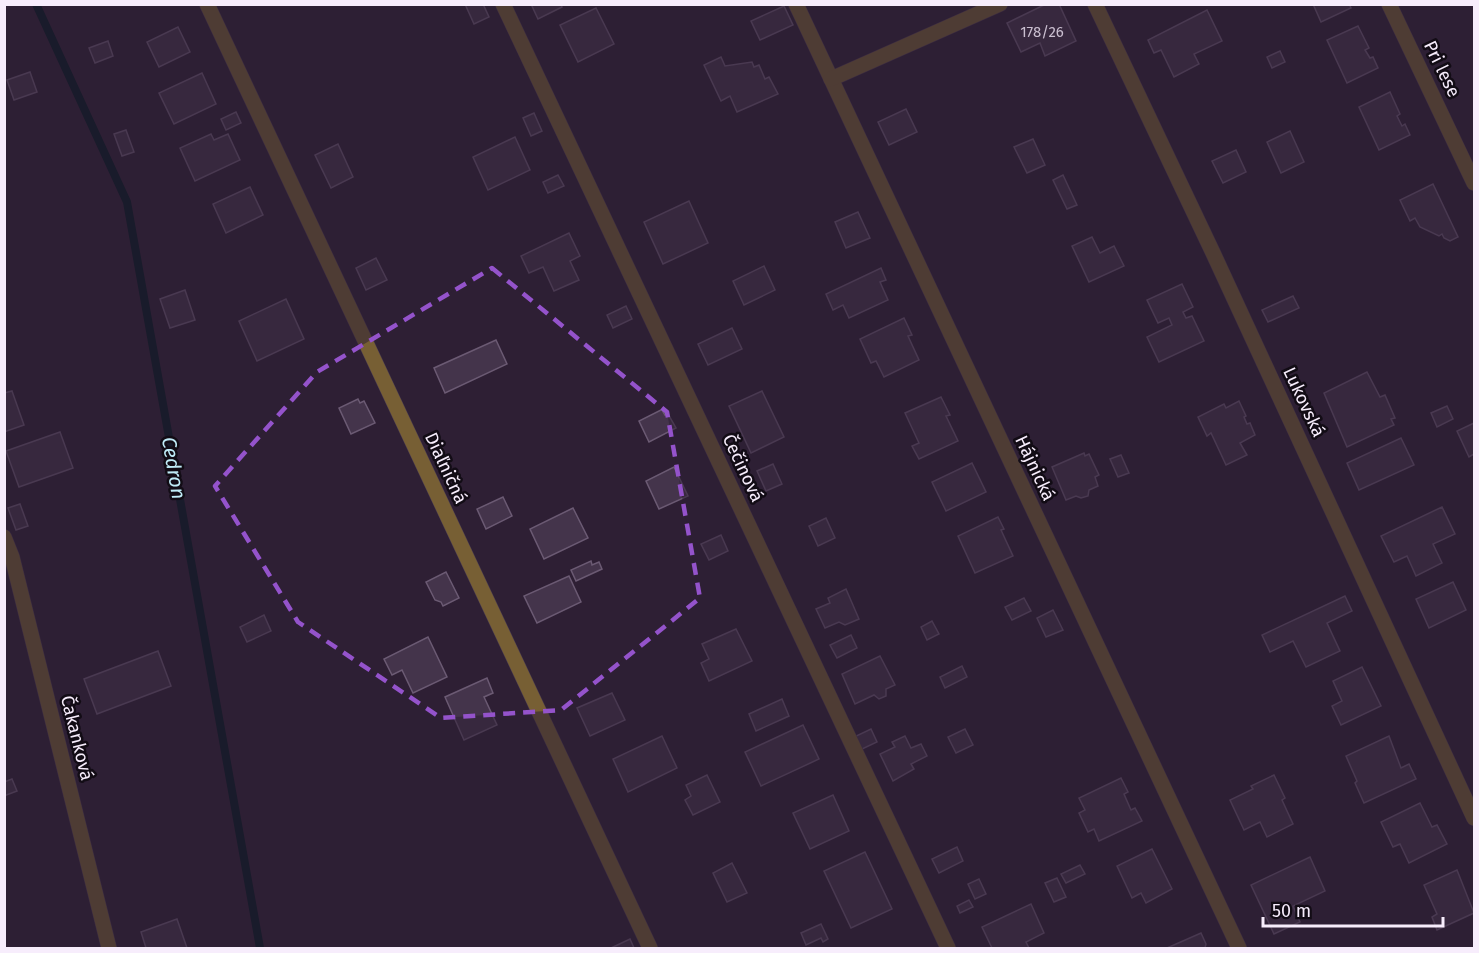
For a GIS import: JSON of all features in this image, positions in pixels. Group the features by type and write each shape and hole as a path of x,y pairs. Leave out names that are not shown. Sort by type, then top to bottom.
{"street":[{"name":"Diaľničná","path":"207,4 650,948"},
{"name":"Čečinová","path":"503,4 948,948"},
{"name":"Hájnická","path":"796,4 1239,948"},
{"path":"831,79 1000,4"},
{"name":"Lukovská","path":"1095,4 1214,255 1474,818"},
{"name":"Pri lese","path":"1389,4 1474,183"},
{"name":"Čakanková","path":"4,537 12,557 109,948"}],"highlighted area":[{"path":"492,268 667,412 700,598 561,710 441,718 298,622 215,486 317,372"}],"building":[{"path":"465,4 483,4 489,17 474,24"},
{"path":"531,4 561,4 562,7 538,19"},
{"path":"1046,4 1059,4 1076,41 1045,56 1040,43 1021,52 1007,23"},
{"path":"1313,4 1349,4 1351,8 1321,22"},
{"path":"784,6 793,25 760,40 751,21"},
{"path":"596,8 614,44 578,62 560,25"},
{"path":"1207,10 1222,41 1194,54 1199,64 1174,77 1161,50 1154,53 1148,40"},
{"path":"1358,26 1369,48 1365,50 1370,58 1373,57 1378,68 1347,83 1327,40"},
{"path":"178,27 190,52 159,67 147,42"},
{"path":"108,41 113,56 95,63 89,48"},
{"path":"1280,51 1285,62 1272,68 1267,57"},
{"path":"721,57 725,66 752,62 754,67 759,65 765,79 769,77 778,94 737,112 730,96 721,101 704,65"},
{"path":"30,72 37,92 14,100 7,80"},
{"path":"202,73 216,104 174,124 159,93"},
{"path":"1390,92 1400,114 1397,116 1402,126 1405,124 1410,135 1379,150 1359,107"},
{"path":"906,109 917,132 889,145 878,122"},
{"path":"236,112 241,123 226,130 221,119"},
{"path":"534,113 542,131 531,136 523,118"},
{"path":"126,130 134,152 122,156 114,134"},
{"path":"1290,131 1304,162 1281,173 1267,142"},
{"path":"211,134 214,140 228,134 240,160 195,181 180,148"},
{"path":"515,137 530,170 488,190 473,157"},
{"path":"1033,139 1045,165 1027,173 1014,147"},
{"path":"338,144 353,177 331,188 315,155"},
{"path":"1236,150 1246,172 1223,183 1212,161"},
{"path":"558,175 564,186 548,193 543,182"},
{"path":"1063,175 1077,205 1067,209 1053,180"},
{"path":"1433,184 1458,237 1450,241 1442,234 1439,236 1420,227 1415,218 1410,221 1400,200"},
{"path":"250,187 263,215 226,233 213,204"},
{"path":"689,201 708,243 663,264 644,222"},
{"path":"858,212 870,238 846,248 835,222"},
{"path":"569,233 580,256 570,261 579,280 554,291 543,267 529,273 521,256"},
{"path":"1092,237 1100,253 1114,246 1124,266 1089,282 1072,246"},
{"path":"376,258 387,280 366,290 356,268"},
{"path":"764,266 775,290 744,305 733,281"},
{"path":"881,268 886,280 880,282 888,300 849,318 843,305 833,310 826,294"},
{"path":"1182,284 1193,307 1183,312 1186,318 1192,316 1204,341 1159,362 1147,337 1172,325 1169,318 1158,323 1147,300"},
{"path":"185,290 195,320 170,328 160,299"},
{"path":"1293,296 1299,308 1268,322 1262,310"},
{"path":"286,299 304,339 257,361 239,321"},
{"path":"626,306 632,319 613,328 607,315"},
{"path":"904,318 912,335 908,336 919,360 884,377 876,361 871,363 860,339"},
{"path":"732,328 742,349 708,365 698,344"},
{"path":"496,340 507,364 445,393 434,368"},
{"path":"1367,372 1380,397 1385,395 1395,418 1391,419 1394,425 1347,447 1324,393"},
{"path":"12,391 24,425 4,432 4,393"},
{"path":"762,391 784,437 751,453 729,406"},
{"path":"941,397 950,415 946,416 958,441 919,459 912,446 919,443 905,413"},
{"path":"358,399 360,403 364,401 375,423 351,434 339,408"},
{"path":"1239,401 1247,424 1250,423 1255,435 1240,443 1247,455 1226,465 1211,433 1207,436 1198,417 1224,404 1226,408"},
{"path":"1447,406 1453,419 1437,427 1431,413"},
{"path":"665,408 662,410 665,415 668,414 676,428 649,442 639,421"},
{"path":"1474,423 1474,454 1469,457 1457,431"},
{"path":"60,432 73,468 19,487 6,451"},
{"path":"1401,438 1414,465 1359,490 1347,463"},
{"path":"1084,453 1085,456 1089,454 1099,475 1095,477 1098,486 1089,490 1088,496 1081,498 1076,496 1066,500 1052,467"},
{"path":"1121,455 1129,473 1118,477 1110,459"},
{"path":"972,463 986,492 946,511 932,482"},
{"path":"773,464 782,484 766,491 757,471"},
{"path":"674,467 688,496 659,509 646,481"},
{"path":"503,497 512,516 486,529 477,509"},
{"path":"20,504 28,526 16,530 8,508"},
{"path":"1442,507 1455,534 1433,544 1442,563 1416,576 1407,556 1394,562 1381,536"},
{"path":"573,508 588,538 544,559 530,529"},
{"path":"998,517 1004,529 1001,530 1013,556 975,573 958,536"},
{"path":"826,518 835,538 818,546 809,526"},
{"path":"721,535 728,551 709,560 701,544"},
{"path":"591,561 592,565 599,562 602,569 576,581 571,570"},
{"path":"446,572 459,598 443,606 441,602 435,600 426,582"},
{"path":"569,576 581,602 537,623 524,596"},
{"path":"1453,582 1466,610 1429,628 1416,599"},
{"path":"846,589 859,619 845,625 839,622 825,628 816,609 830,603 828,598"},
{"path":"1345,596 1352,611 1327,623 1340,651 1306,667 1293,641 1270,652 1262,635"},
{"path":"1024,598 1031,611 1012,620 1005,607"},
{"path":"1053,610 1063,630 1046,637 1037,618"},
{"path":"264,615 271,631 247,642 240,627"},
{"path":"932,621 939,634 927,640 921,627"},
{"path":"736,629 752,661 709,681 701,663 709,659 702,644"},
{"path":"851,635 857,648 837,658 830,645"},
{"path":"428,637 447,677 413,693 402,670 392,675 384,659"},
{"path":"158,651 171,686 97,714 84,679"},
{"path":"880,656 895,685 886,689 886,696 879,699 874,695 855,704 842,674"},
{"path":"962,666 967,677 945,688 940,677"},
{"path":"1362,667 1381,706 1341,725 1332,706 1342,701 1333,681"},
{"path":"487,678 493,693 484,697 497,725 464,740 445,697"},
{"path":"612,693 625,720 590,736 577,708"},
{"path":"782,699 789,716 756,731 749,714"},
{"path":"803,725 819,759 761,786 745,752"},
{"path":"871,729 877,742 860,750 854,737"},
{"path":"965,729 973,745 956,753 948,737"},
{"path":"662,736 677,768 628,792 613,759"},
{"path":"905,736 911,748 921,744 927,756 911,764 914,769 893,781 880,754 895,747 892,742"},
{"path":"1389,736 1401,768 1409,764 1416,779 1364,803 1346,756"},
{"path":"707,775 720,802 693,815 685,800 691,796 686,785"},
{"path":"1274,775 1285,798 1282,800 1293,824 1267,837 1260,822 1244,830 1230,800"},
{"path":"1121,778 1128,792 1124,794 1131,810 1135,808 1142,821 1099,841 1094,829 1088,832 1079,813 1085,810 1079,798"},
{"path":"12,779 17,791 4,796 4,782"},
{"path":"833,795 849,831 810,849 793,813"},
{"path":"1420,803 1432,827 1437,825 1447,844 1409,863 1400,844 1393,847 1381,822"},
{"path":"957,847 963,861 939,873 932,859"},
{"path":"1152,849 1172,889 1146,903 1141,893 1132,898 1117,866"},
{"path":"865,852 892,909 851,928 824,871"},
{"path":"1310,857 1325,891 1293,906 1300,922 1274,934 1251,885"},
{"path":"732,863 747,893 727,902 713,873"},
{"path":"1080,865 1085,874 1066,883 1061,874"},
{"path":"1457,870 1474,913 1437,930 1432,917 1437,914 1424,885"},
{"path":"1057,878 1066,897 1054,902 1045,883"},
{"path":"979,879 986,894 975,899 968,884"},
{"path":"969,900 973,907 960,913 957,906"},
{"path":"1031,904 1044,933 1026,942 1029,948 992,948 982,927"},
{"path":"177,919 187,948 146,948 141,932"},
{"path":"821,924 828,939 823,942 821,938 806,945 801,933"},
{"path":"1201,933 1206,944 1205,948 1167,948"},
{"path":"630,939 634,948 611,948"}],"waterway":[{"name":"Cedron","path":"36,4 127,202 260,948"}]}
